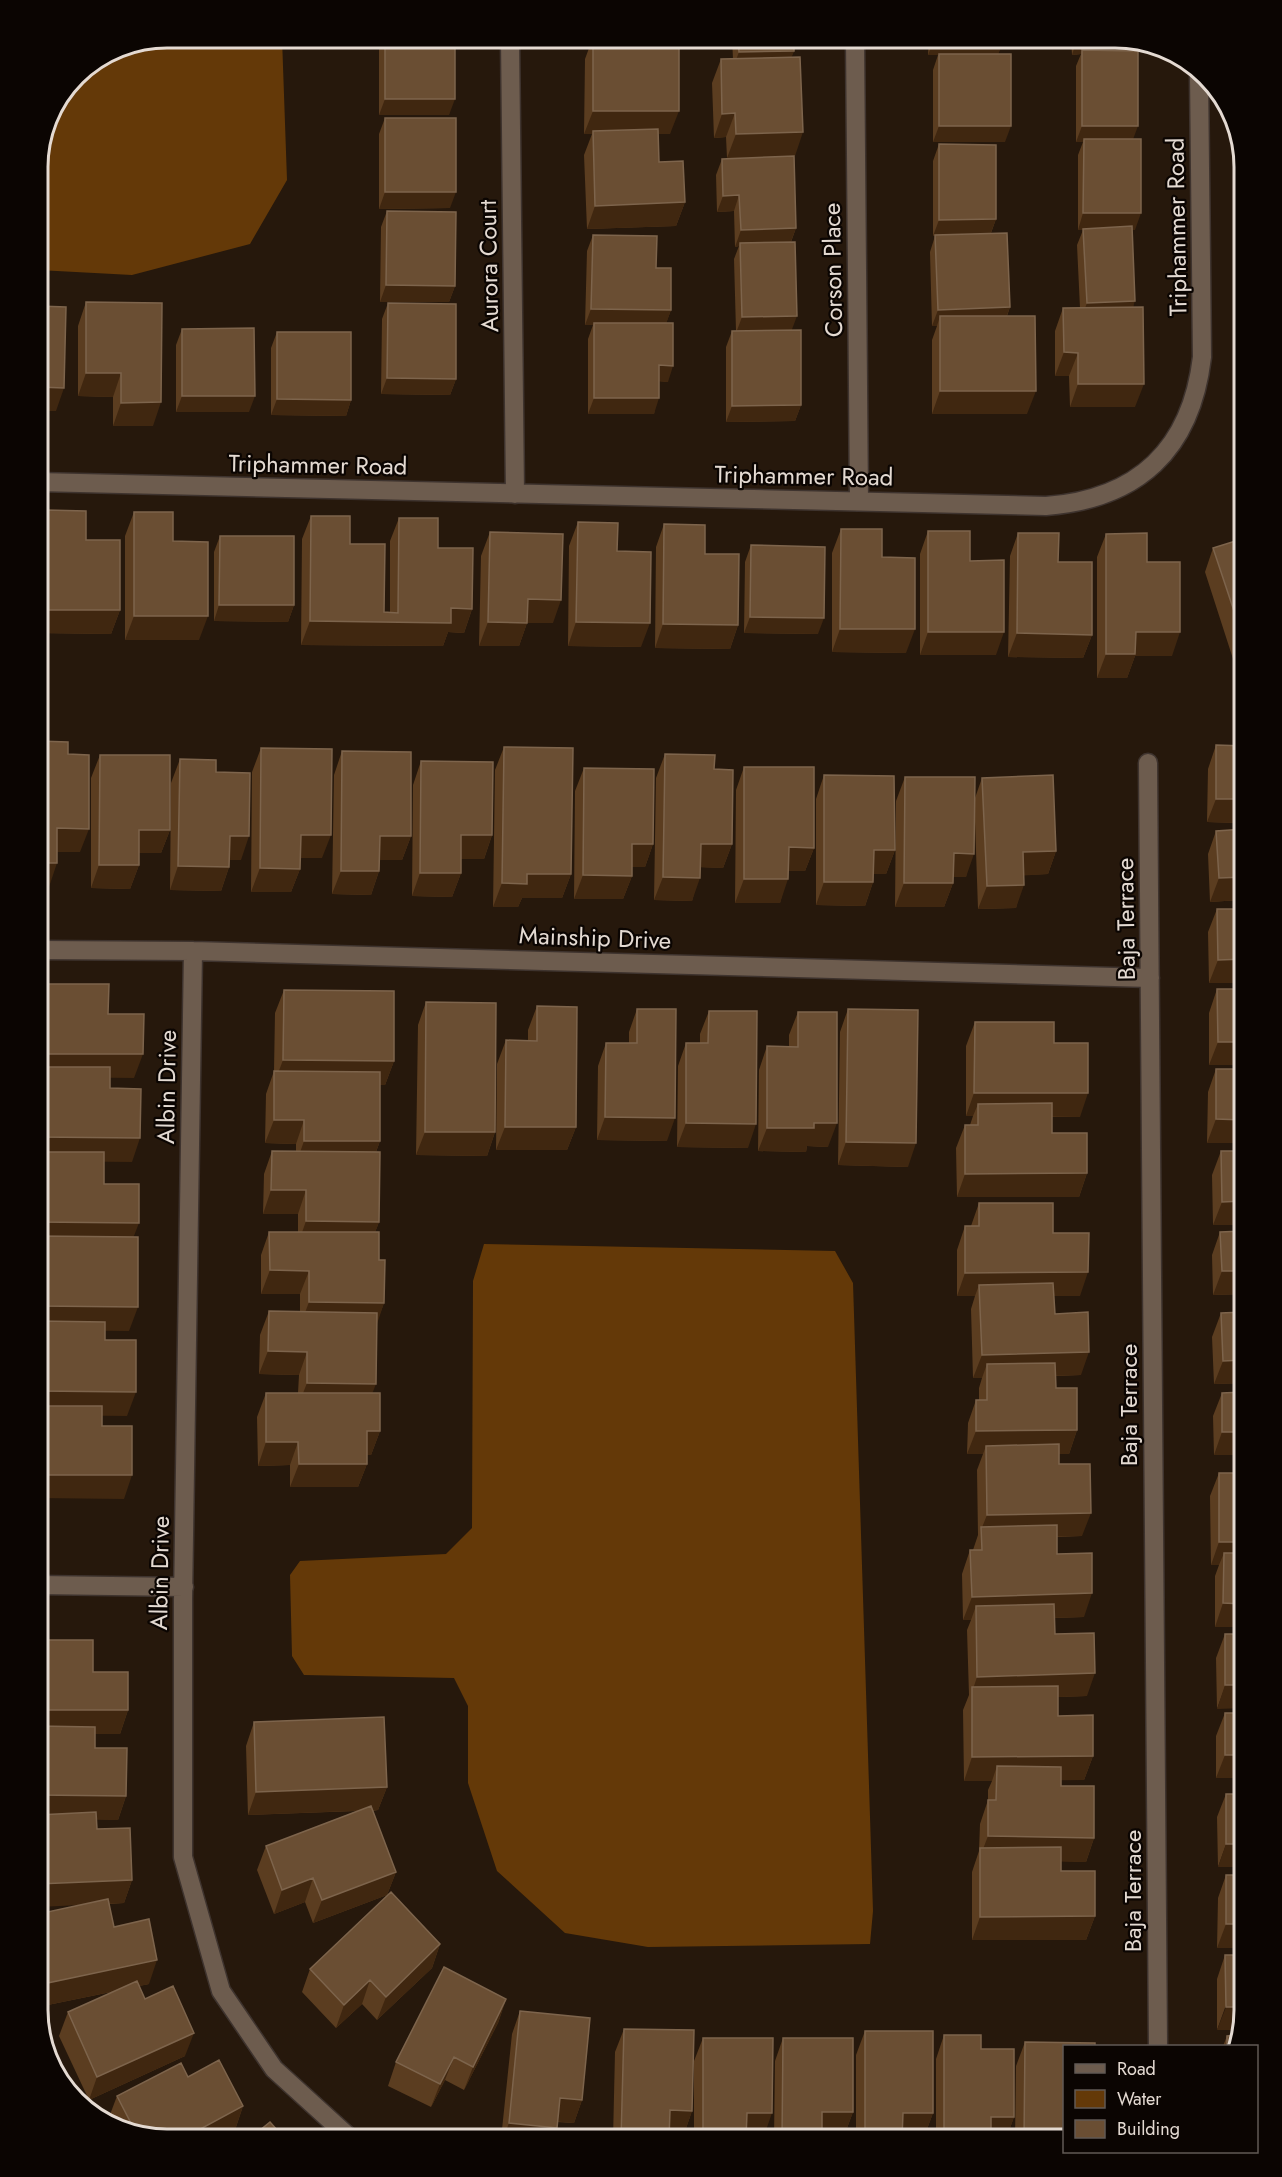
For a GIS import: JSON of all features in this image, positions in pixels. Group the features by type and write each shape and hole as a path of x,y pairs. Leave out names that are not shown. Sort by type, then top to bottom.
{"street":[{"name":"Aurora Court","path":"510,48 515,494"},
{"name":"Corson Place","path":"855,48 859,501"},
{"name":"Triphammer Road","path":"48,482 1046,506 1072,504 1098,498 1144,473 1164,454 1179,433 1191,409 1199,383 1202,357 1199,82"},
{"name":"Baja Terrace","path":"1148,763 1158,2045"},
{"name":"Mainship Drive","path":"48,950 193,951 1150,978"},
{"name":"Albin Drive","path":"193,951 184,1587 183,1857 221,1991 274,2069 340,2129"},
{"path":"48,1585 184,1587"}],"water":[{"path":"282,48 287,180 250,244 132,275 48,271 48,159 57,121 68,101 88,77 107,64 143,50"},
{"path":"484,1244 835,1251 853,1283 873,1911 870,1944 648,1947 565,1933 497,1871 468,1783 468,1706 454,1678 304,1675 292,1656 290,1575 300,1561 446,1554 472,1528 473,1281"}],"building":[{"path":"385,48 455,48 455,99 385,99"},
{"path":"593,48 679,48 679,111 593,111"},
{"path":"739,48 794,48 794,51 739,52"},
{"path":"1082,50 1138,51 1138,126 1082,126"},
{"path":"939,54 1011,54 1011,126 939,126"},
{"path":"800,57 803,132 736,134 735,113 722,114 721,59"},
{"path":"385,118 456,118 456,192 385,192"},
{"path":"658,129 659,162 683,161 685,202 595,206 593,131"},
{"path":"1084,139 1141,139 1141,213 1083,213"},
{"path":"939,144 996,145 996,219 939,220"},
{"path":"794,156 796,228 741,230 739,195 723,196 722,159"},
{"path":"387,211 456,212 455,286 386,285"},
{"path":"1132,226 1135,301 1087,303 1083,229"},
{"path":"1007,233 1010,307 938,310 935,235"},
{"path":"593,235 657,236 656,268 671,268 671,310 591,309"},
{"path":"795,242 797,316 742,317 740,243"},
{"path":"86,302 162,303 161,402 121,403 121,373 86,373"},
{"path":"388,303 456,304 456,379 387,378"},
{"path":"48,306 66,307 64,388 48,387"},
{"path":"1143,307 1144,384 1078,384 1078,353 1064,352 1063,308"},
{"path":"940,316 1035,316 1036,391 940,391"},
{"path":"594,323 673,323 673,366 659,365 659,398 594,398"},
{"path":"254,328 255,396 182,396 182,329"},
{"path":"801,330 801,405 732,406 732,331"},
{"path":"277,332 351,332 351,400 277,399"},
{"path":"48,510 86,511 86,540 120,540 120,610 48,610"},
{"path":"134,512 173,512 173,541 208,542 208,616 134,616"},
{"path":"311,516 350,516 350,544 385,544 384,612 398,613 399,518 438,518 438,548 473,548 472,609 451,608 451,623 310,621"},
{"path":"578,522 618,523 617,551 651,552 650,623 576,622"},
{"path":"664,524 705,525 705,554 739,554 738,625 663,624"},
{"path":"841,529 882,529 882,557 915,558 915,629 840,629"},
{"path":"928,531 970,531 970,561 1004,560 1004,632 928,632"},
{"path":"490,532 563,534 561,600 528,599 527,623 488,622"},
{"path":"1018,533 1059,533 1058,562 1092,562 1092,635 1017,633"},
{"path":"1147,533 1147,562 1180,562 1180,632 1136,632 1135,654 1106,654 1106,534"},
{"path":"220,536 294,536 294,605 219,605"},
{"path":"1234,541 1234,611 1213,548"},
{"path":"751,545 825,547 824,618 750,617"},
{"path":"48,741 68,742 68,754 89,755 89,829 57,828 57,863 48,863"},
{"path":"1216,745 1234,746 1234,799 1216,799"},
{"path":"504,747 573,748 571,874 527,874 527,884 502,883"},
{"path":"261,748 332,749 331,835 301,835 300,869 260,868"},
{"path":"342,751 411,752 411,836 380,836 379,871 341,871"},
{"path":"665,754 715,755 714,769 733,770 732,844 701,844 700,878 663,877"},
{"path":"100,755 170,755 170,830 139,830 139,865 99,865"},
{"path":"180,759 216,760 216,772 250,773 249,836 230,836 229,867 178,866"},
{"path":"421,761 493,762 492,835 461,835 461,873 420,873"},
{"path":"744,767 814,767 814,848 789,847 788,879 744,879"},
{"path":"584,768 654,769 653,844 632,844 632,876 583,875"},
{"path":"824,775 894,776 895,850 874,850 873,882 824,882"},
{"path":"1053,775 1056,851 1023,852 1024,885 987,886 982,778"},
{"path":"905,777 975,777 974,854 954,853 953,883 904,883"},
{"path":"1234,830 1234,877 1219,878 1216,831"},
{"path":"1217,909 1234,909 1234,959 1218,960"},
{"path":"48,984 109,984 108,1014 144,1014 143,1054 48,1054"},
{"path":"1217,989 1234,989 1234,1042 1218,1042"},
{"path":"284,990 394,991 394,1061 283,1060"},
{"path":"426,1002 496,1003 495,1132 425,1132"},
{"path":"537,1006 577,1007 576,1127 505,1127 506,1040 537,1041"},
{"path":"637,1009 676,1009 675,1118 605,1117 606,1043 637,1043"},
{"path":"848,1009 918,1010 916,1143 846,1142"},
{"path":"709,1011 757,1011 756,1124 686,1123 686,1043 708,1043"},
{"path":"798,1012 837,1012 837,1123 814,1123 814,1128 767,1128 767,1046 798,1047"},
{"path":"975,1022 1054,1022 1054,1043 1088,1043 1088,1093 974,1093"},
{"path":"48,1067 110,1067 110,1088 141,1089 140,1138 48,1137"},
{"path":"1216,1069 1234,1069 1234,1120 1216,1119"},
{"path":"274,1071 380,1072 380,1141 304,1141 304,1120 274,1120"},
{"path":"1052,1103 1052,1133 1087,1133 1087,1173 965,1174 965,1125 978,1125 978,1104"},
{"path":"272,1151 380,1152 379,1222 306,1221 306,1190 271,1190"},
{"path":"1221,1151 1234,1151 1234,1201 1222,1202"},
{"path":"48,1152 104,1152 104,1184 139,1184 139,1223 48,1222"},
{"path":"979,1203 1053,1203 1053,1233 1089,1233 1088,1272 965,1273 965,1226 979,1226"},
{"path":"1234,1231 1234,1271 1222,1271 1220,1232"},
{"path":"269,1232 379,1232 379,1260 385,1260 384,1303 309,1302 309,1271 270,1270"},
{"path":"48,1236 138,1237 138,1307 48,1306"},
{"path":"1053,1283 1055,1314 1088,1312 1089,1352 982,1355 979,1285"},
{"path":"269,1311 377,1313 376,1384 307,1383 307,1352 268,1351"},
{"path":"1234,1312 1234,1360 1223,1361 1221,1313"},
{"path":"48,1321 105,1322 105,1340 136,1340 136,1392 48,1391"},
{"path":"1055,1363 1056,1388 1077,1388 1077,1430 976,1431 976,1400 987,1400 987,1364"},
{"path":"1234,1392 1234,1432 1222,1432 1222,1393"},
{"path":"266,1393 380,1393 380,1431 367,1431 367,1464 299,1464 298,1442 266,1442"},
{"path":"48,1406 102,1406 102,1426 132,1426 132,1475 48,1475"},
{"path":"1059,1444 1059,1464 1090,1464 1091,1513 987,1515 986,1446"},
{"path":"1219,1473 1234,1473 1234,1542 1219,1542"},
{"path":"1057,1525 1057,1554 1092,1553 1092,1593 972,1597 970,1550 982,1550 981,1527"},
{"path":"1224,1553 1234,1553 1234,1604 1223,1603"},
{"path":"1054,1604 1055,1634 1094,1633 1095,1673 977,1677 976,1606"},
{"path":"1225,1634 1234,1634 1234,1685 1225,1685"},
{"path":"48,1640 93,1640 93,1672 128,1672 128,1710 48,1710"},
{"path":"1058,1686 1058,1716 1093,1715 1093,1756 972,1757 972,1687"},
{"path":"1225,1713 1234,1713 1234,1755 1225,1755"},
{"path":"384,1717 387,1787 256,1792 254,1722"},
{"path":"48,1726 95,1727 95,1748 127,1748 126,1796 48,1795"},
{"path":"997,1766 1061,1767 1061,1786 1094,1786 1094,1838 988,1836 988,1800 996,1800"},
{"path":"1226,1794 1234,1794 1234,1844 1226,1844"},
{"path":"371,1806 396,1872 322,1900 313,1878 282,1890 266,1846"},
{"path":"96,1812 97,1829 130,1828 132,1880 48,1884 48,1814"},
{"path":"1061,1847 1061,1871 1095,1871 1095,1916 980,1917 980,1848"},
{"path":"1226,1875 1234,1875 1234,1924 1226,1924"},
{"path":"391,1892 440,1944 386,1997 370,1980 344,2005 310,1969"},
{"path":"108,1899 114,1927 149,1919 157,1960 48,1983 48,1912"},
{"path":"1225,1955 1234,1955 1234,2007 1226,2007"},
{"path":"444,1967 506,1999 473,2067 454,2057 440,2084 396,2062"},
{"path":"137,1981 145,1999 173,1986 194,2033 97,2077 68,2012"},
{"path":"520,2011 590,2018 582,2100 560,2098 557,2128 509,2123"},
{"path":"624,2029 694,2030 692,2111 670,2110 669,2129 621,2129"},
{"path":"865,2031 933,2031 933,2113 903,2113 902,2129 865,2129"},
{"path":"944,2035 981,2035 981,2049 1014,2049 1014,2117 991,2117 991,2129 944,2129"},
{"path":"1227,2036 1231,2036 1229,2045 1227,2045"},
{"path":"703,2038 773,2038 772,2113 747,2113 746,2129 703,2129"},
{"path":"783,2038 853,2038 853,2112 822,2112 822,2129 782,2129"},
{"path":"1025,2042 1095,2043 1095,2045 1063,2045 1063,2129 1024,2129"},
{"path":"219,2060 243,2106 200,2129 159,2129 131,2124 117,2096 181,2063 188,2077"},
{"path":"270,2122 276,2129 261,2129"}]}
